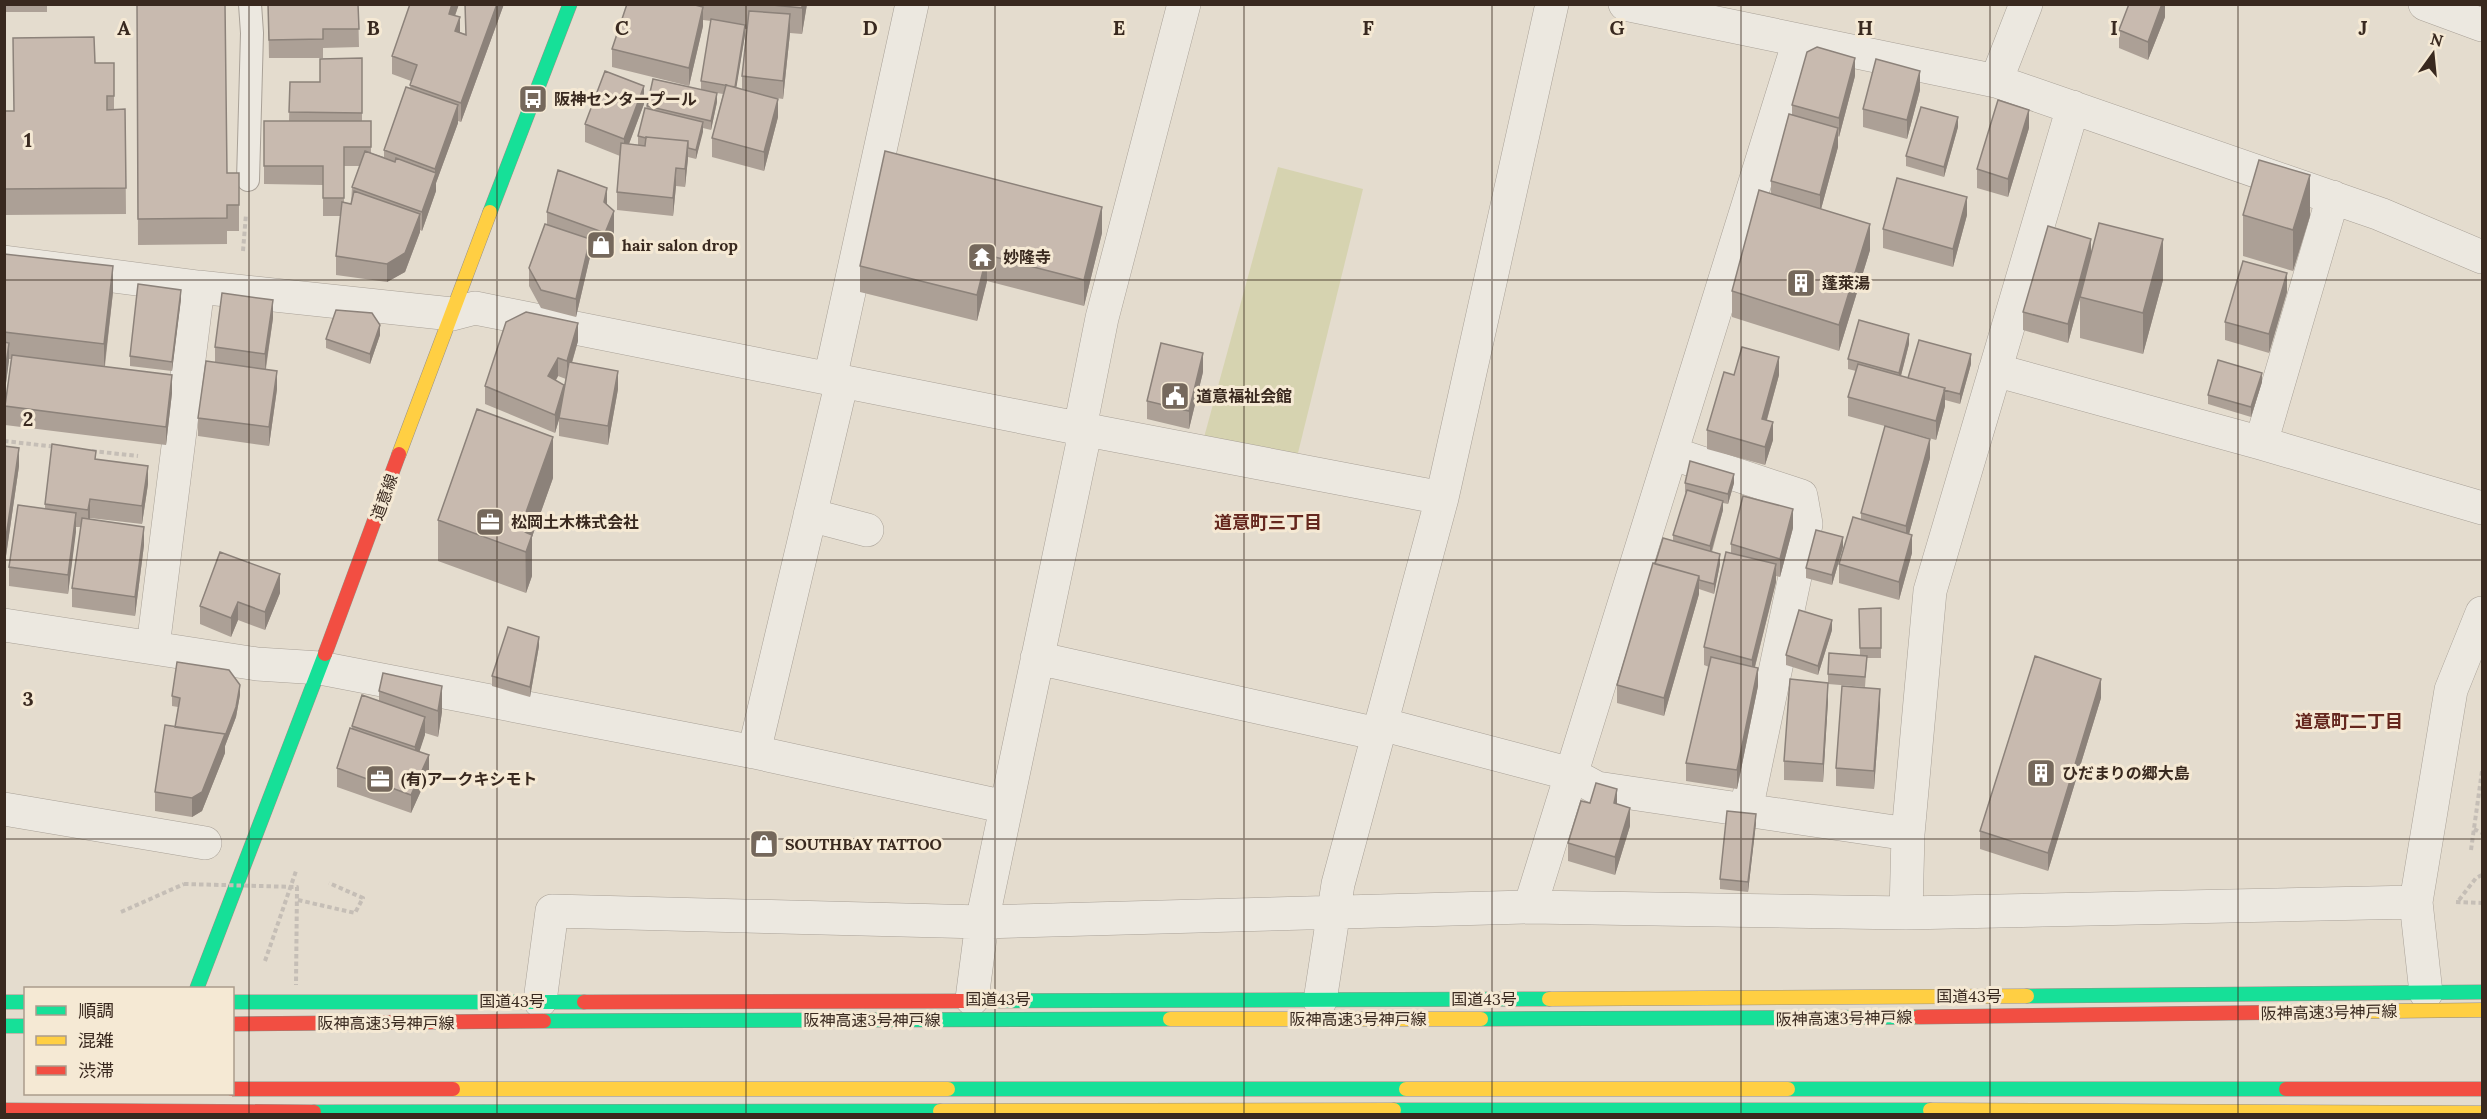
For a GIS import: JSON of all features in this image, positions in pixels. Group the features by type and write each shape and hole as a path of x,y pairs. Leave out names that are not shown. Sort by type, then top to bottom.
{"main road":[{"name":"道意線","path":"197,987 570,4"},
{"name":"国道43号","path":"234,1002 972,999 1320,1001 2482,992"},
{"path":"4,1002 24,1002"},
{"name":"阪神高速3号神戸線","path":"234,1024 839,1020 1731,1019 2482,1010"},
{"path":"4,1026 24,1026"},
{"path":"234,1089 2482,1089"},
{"path":"155,1113 161,1095"},
{"path":"4,1110 155,1113 2482,1113"}],"street":[{"path":"754,752 810,515 912,4"},
{"path":"972,999 982,921 1082,447 1082,429 1102,318 1184,4"},
{"path":"1320,1001 1338,884 1442,498 1552,4"},
{"path":"1625,4 1996,81 2380,214 2482,257"},
{"path":"1996,81 2026,4"},
{"path":"2425,4 2482,25"},
{"path":"1530,907 1799,41"},
{"path":"1906,913 1908,834 1930,591 2073,107"},
{"path":"2261,443 2333,197"},
{"path":"4,262 198,287 452,315 475,308 1442,498"},
{"path":"153,647 198,287"},
{"path":"1995,370 2261,443 2482,508"},
{"path":"1671,453 1801,496 1806,524 1746,810"},
{"path":"810,515 867,530"},
{"path":"2426,993 2416,902 2451,690 2482,613"},
{"path":"4,625 257,664 320,668 754,752 1005,807"},
{"path":"1037,658 1380,729 1571,774 1597,788 1908,834"},
{"path":"4,809 206,843"},
{"path":"540,1001 552,911 982,921 1530,907 1906,913 2416,902"}],"lane":[{"path":"248,180 252,33 250,4"}],"path":[{"path":"240,291 248,180"},
{"path":"4,441 62,448"},
{"path":"85,450 176,460"},
{"path":"2471,850 2482,771"},
{"path":"2474,829 2482,833"},
{"path":"2458,902 2476,878 2482,875"},
{"path":"121,912 184,884 297,887 296,995"},
{"path":"298,900 356,913 363,898 329,884"}],"shaded area":[{"path":"1278,167 1363,189 1297,457 1203,441"}],"building":[{"path":"137,4 225,4 227,173 239,173 239,205 227,205 227,218 138,219"},
{"path":"268,4 358,4 359,29 323,29 323,39 269,40"},
{"path":"410,4 452,4 449,14 460,17 455,31 466,35 465,4 497,4 461,103 410,85 417,65 392,56"},
{"path":"627,4 691,4 703,7 689,68 612,49"},
{"path":"762,4 802,4 802,8"},
{"path":"2129,4 2162,4 2148,42 2119,30"},
{"path":"749,11 790,14 783,81 742,76"},
{"path":"711,19 745,25 735,87 701,81"},
{"path":"94,37 95,63 114,63 114,96 107,96 107,110 125,109 126,188 4,189 4,111 14,111 13,38"},
{"path":"1817,47 1855,58 1839,118 1792,105 1807,52"},
{"path":"362,58 362,113 289,112 290,82 320,82 320,59"},
{"path":"1876,59 1920,71 1907,120 1863,109"},
{"path":"605,71 644,86 624,139 585,124"},
{"path":"653,79 717,93 711,121 647,106"},
{"path":"726,85 778,99 764,152 712,138"},
{"path":"406,87 458,105 435,169 384,150"},
{"path":"1998,100 2029,110 2008,179 1977,169"},
{"path":"1921,107 1958,117 1944,167 1906,156"},
{"path":"645,108 703,122 696,150 688,148 688,141 638,136"},
{"path":"1789,114 1838,128 1820,195 1771,181"},
{"path":"264,121 371,121 371,147 344,147 344,198 323,198 323,166 264,166"},
{"path":"646,137 688,141 685,169 676,168 673,198 617,192 621,143 645,146"},
{"path":"365,151 395,162 396,158 436,173 422,212 352,187"},
{"name":"妙隆寺","path":"885,151 1102,207 1084,280 987,255 977,295 860,266"},
{"path":"2259,160 2310,175 2293,230 2243,215"},
{"path":"558,170 607,188 604,202 614,211 605,233 547,212"},
{"path":"1897,178 1967,197 1953,249 1883,229"},
{"name":"蓬萊湯","path":"1759,190 1870,224 1839,325 1732,291"},
{"path":"354,191 420,214 405,253 387,264 336,256 342,202 351,204"},
{"path":"2099,223 2163,239 2143,313 2080,297"},
{"path":"545,224 590,239 576,299 541,290 529,268"},
{"path":"2048,226 2091,239 2068,324 2023,312"},
{"path":"4,254 113,266 104,344 4,332"},
{"path":"2243,261 2287,273 2269,334 2225,322"},
{"path":"138,284 181,290 172,362 130,356"},
{"path":"222,293 273,300 265,354 215,347"},
{"path":"336,310 372,313 380,325 370,354 326,339"},
{"path":"526,312 578,323 567,361 558,358 548,376 564,385 555,415 485,386 506,322"},
{"path":"1859,320 1909,334 1899,373 1848,359"},
{"path":"1919,340 1971,354 1960,394 1908,378"},
{"path":"4,342 9,343 4,379"},
{"name":"道意福祉会館","path":"1161,343 1203,353 1189,411 1147,401"},
{"path":"1742,347 1779,357 1762,419 1773,422 1765,447 1707,430 1724,372 1734,375"},
{"path":"12,355 172,375 166,427 5,406"},
{"path":"2218,360 2262,373 2251,407 2208,395"},
{"path":"206,361 277,371 269,427 198,418"},
{"path":"569,362 618,371 608,426 559,418"},
{"path":"1858,364 1945,388 1936,421 1848,397"},
{"path":"477,409 553,437 525,515 531,517 525,532 532,535 526,552 438,520"},
{"path":"1885,426 1930,439 1906,526 1861,513"},
{"path":"52,444 96,451 95,459 148,466 142,506 90,499 88,510 45,504"},
{"path":"4,446 19,448 6,537 4,537"},
{"path":"1690,461 1734,474 1728,494 1685,483"},
{"path":"1687,490 1723,501 1710,546 1673,535"},
{"path":"1743,496 1793,509 1780,559 1731,544"},
{"path":"18,505 76,513 68,575 9,567"},
{"path":"1853,517 1912,535 1899,582 1839,564"},
{"path":"82,518 144,527 135,597 72,588"},
{"path":"1816,530 1843,537 1832,575 1806,568"},
{"path":"1663,538 1720,554 1714,584 1699,580 1699,576 1655,564"},
{"path":"220,552 280,574 265,612 238,602 231,618 200,606"},
{"path":"1726,552 1776,564 1752,660 1704,647"},
{"path":"1653,563 1699,576 1664,698 1617,685"},
{"path":"1881,608 1881,648 1860,648 1859,609"},
{"path":"1799,610 1832,620 1818,666 1786,655"},
{"path":"508,627 539,637 530,687 492,676"},
{"path":"1829,653 1867,656 1865,677 1828,674"},
{"name":"ひだまりの郷大島","path":"2035,656 2101,679 2048,853 1980,831"},
{"path":"1711,657 1758,668 1737,770 1686,763"},
{"path":"177,662 229,670 240,685 236,707 225,736 225,734 175,727 180,698 172,696"},
{"path":"383,673 442,686 438,711 379,691"},
{"path":"1790,679 1828,683 1823,764 1784,761"},
{"path":"1842,686 1880,689 1874,771 1836,768"},
{"path":"362,695 425,717 415,747 352,726"},
{"path":"165,725 225,734 202,792 192,798 155,792"},
{"path":"350,728 429,755 411,795 337,768"},
{"path":"1596,783 1617,789 1614,803 1630,808 1615,857 1568,843 1581,801 1590,803"},
{"path":"1727,811 1756,814 1748,882 1720,879"}],"traffic: fast":[{"path":"490,212 570,4"},
{"path":"197,987 325,654"},
{"path":"2027,996 2482,992"},
{"path":"963,1001 1549,999"},
{"path":"4,1002 24,1002"},
{"path":"234,1002 584,1002"},
{"path":"1481,1019 1918,1017"},
{"path":"544,1021 1170,1019"},
{"path":"4,1026 24,1026"},
{"path":"948,1089 1406,1089"},
{"path":"1788,1089 2286,1089"},
{"path":"1394,1110 1930,1110"},
{"path":"314,1112 940,1111"}],"traffic: slow":[{"path":"399,454 490,212"},
{"path":"1549,999 2027,996"},
{"path":"2304,1012 2482,1010"},
{"path":"1170,1019 1481,1019"},
{"path":"453,1089 948,1089"},
{"path":"1406,1089 1788,1089"},
{"path":"940,1111 1394,1110"},
{"path":"1930,1110 2482,1113"}],"traffic: jam":[{"path":"325,654 399,454"},
{"path":"584,1002 963,1001"},
{"path":"1918,1017 2304,1012"},
{"path":"234,1024 544,1021"},
{"path":"234,1089 453,1089"},
{"path":"2286,1089 2482,1089"},
{"path":"4,1110 314,1112"}],"place":[{"name":"阪神センタープール","path":"533,99"},
{"name":"hair salon drop","path":"601,245"},
{"name":"妙隆寺","path":"982,257"},
{"name":"蓬萊湯","path":"1801,283"},
{"name":"道意福祉会館","path":"1175,396"},
{"name":"松岡土木株式会社","path":"490,522"},
{"name":"ひだまりの郷大島","path":"2041,773"},
{"name":"(有)アークキシモト","path":"380,779"},
{"name":"SOUTHBAY TATTOO","path":"764,844"}],"district":[{"name":"道意町三丁目","path":"1268,522"},
{"name":"道意町二丁目","path":"2349,721"}]}
